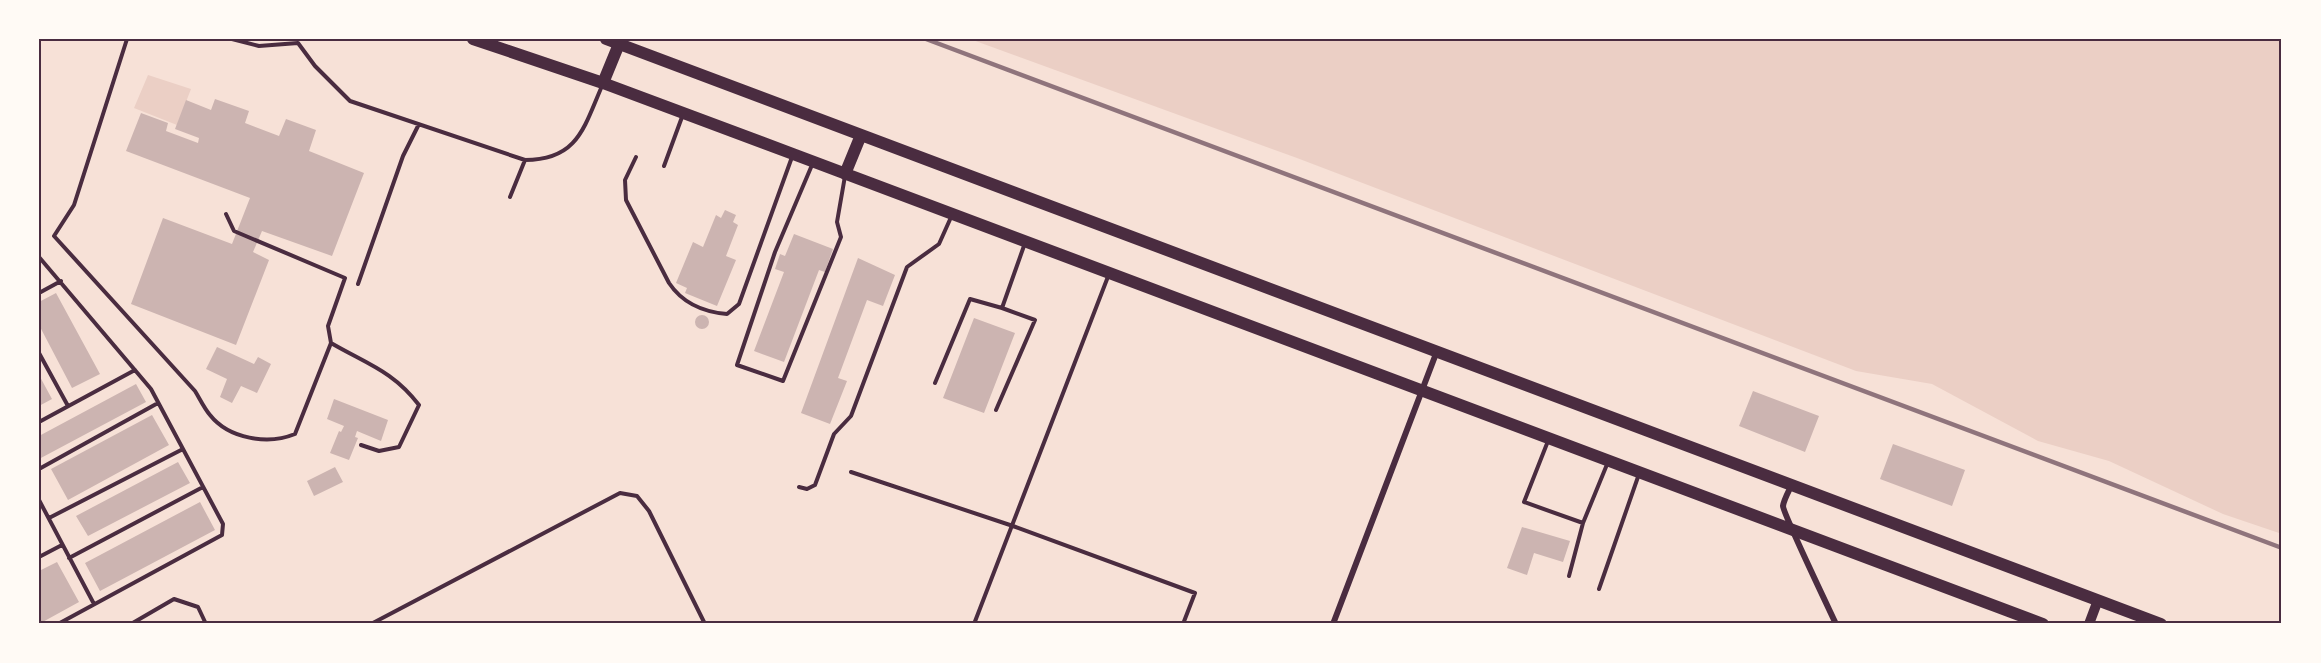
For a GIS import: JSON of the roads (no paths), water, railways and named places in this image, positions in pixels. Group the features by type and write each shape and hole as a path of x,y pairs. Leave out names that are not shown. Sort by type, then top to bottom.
{"main road":[{"path":"473,39 603,83 813,161 1549,440 2043,624"},
{"path":"606,39 2161,624"},
{"path":"603,83 619,44"},
{"path":"845,174 861,135"}],"street":[{"path":"1334,624 1437,351"},
{"path":"1792,484 1783,506 1786,517 1795,532 1836,624"},
{"path":"2089,624 2098,600"}],"lane":[{"path":"127,39 74,206 54,236 195,391 210,415 225,429 246,437 280,440 295,434 331,343 328,326 345,278 234,231 226,214"},
{"path":"232,39 259,46 299,41 334,88 350,101 525,160 541,160 558,155 578,141 603,83"},
{"path":"664,166 684,113"},
{"path":"358,284 403,156 419,124"},
{"path":"636,157 625,180 626,200 669,283 677,295 687,303 711,313 728,314 739,304 793,154"},
{"path":"510,197 525,160"},
{"path":"813,161 775,252 736,365 783,381 841,237 837,222 845,174"},
{"path":"799,487 807,489 815,485 834,434 851,416 907,267 939,244 952,214"},
{"path":"1002,308 1026,242"},
{"path":"39,257 135,370 158,403 224,524 222,535 58,624"},
{"path":"974,624 1109,273"},
{"path":"39,293 61,281"},
{"path":"935,383 970,299 1035,320 996,410"},
{"path":"331,343 390,374 406,387 419,405 399,447 379,451 361,445"},
{"path":"39,353 68,406"},
{"path":"39,422 135,370"},
{"path":"39,469 158,403"},
{"path":"1549,440 1524,502 1583,523"},
{"path":"49,518 183,449"},
{"path":"1569,576 1583,523 1608,461"},
{"path":"851,472 1013,526 1195,593 1183,624"},
{"path":"1599,589 1639,473"},
{"path":"69,558 203,487"},
{"path":"371,624 620,493 637,496 649,511 705,624"},
{"path":"39,500 94,604"},
{"path":"39,557 62,544"},
{"path":"131,624 174,599 198,607 206,624"}],"railway":[{"path":"926,39 2282,548"}]}
